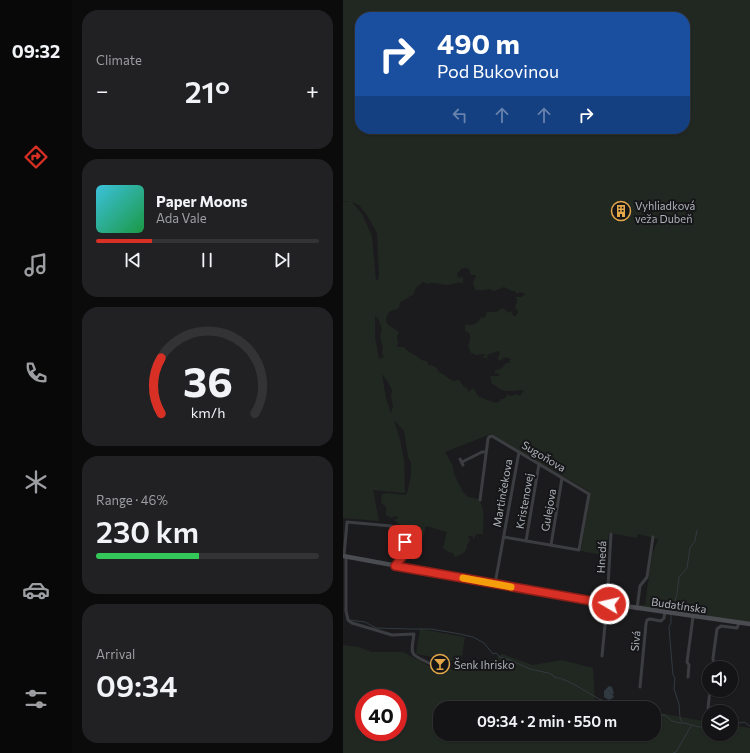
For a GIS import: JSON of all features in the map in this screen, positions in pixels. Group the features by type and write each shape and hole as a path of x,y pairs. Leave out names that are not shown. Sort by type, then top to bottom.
{"street":[{"name":"Sugoňova","path":"487,452 489,437 492,436 589,494 579,550 551,545"},
{"path":"462,462 482,452 487,452 480,500"},
{"name":"Martinčekova","path":"495,584 519,452"},
{"name":"Kristenovej","path":"526,540 539,464"},
{"name":"Gulejova","path":"551,545 563,478"},
{"path":"395,566 407,551 401,533 391,526 347,522 344,556 347,619 352,623 392,635 415,634 411,651 414,657 429,663"},
{"name":"Hnedá","path":"602,656 611,534"},
{"path":"504,537 551,545"},
{"path":"637,608 640,586 647,578 653,537"},
{"name":"Budatínska","path":"344,556 607,604 750,624"},
{"name":"Sivá","path":"640,687 647,620 650,619 661,621 669,613"},
{"path":"688,677 689,665 685,662 693,616"},
{"path":"714,661 717,629 721,626 737,628 739,623"}],"shaded area":[{"path":"343,0 750,0 750,626 673,612 669,609 666,611 639,607 639,605 645,605 652,555 658,539 638,534 637,538 609,533 607,556 581,551 590,492 491,434 445,452 453,466 454,474 463,492 468,497 478,499 481,503 483,511 483,534 476,534 474,539 472,536 468,536 470,541 462,554 455,557 453,553 448,552 443,548 447,532 426,526 419,552 411,554 400,532 400,525 394,520 398,517 395,516 391,518 386,515 386,507 381,503 382,494 387,493 405,495 407,493 411,476 411,462 408,457 404,431 394,420 400,439 404,461 405,493 373,490 379,521 343,518 343,202 350,201 343,201","holes":["352,202 359,205 367,215 377,233 378,280 376,280 372,236 362,214","461,269 469,269 471,275 476,275 473,283 475,290 489,289 494,291 504,287 515,291 517,294 520,292 526,294 521,297 516,297 517,302 515,306 518,312 516,316 513,316 512,311 509,313 504,309 501,309 496,312 487,312 485,317 480,318 477,323 473,325 467,324 465,326 465,331 470,334 468,346 471,353 476,355 484,354 486,355 483,356 483,358 485,357 488,359 487,355 498,351 500,352 498,358 499,361 505,357 511,359 509,362 511,363 506,363 502,368 495,371 495,374 498,373 500,376 490,376 492,384 500,389 509,391 524,390 520,396 517,394 510,396 508,394 499,402 491,402 479,397 473,388 468,392 467,388 464,387 459,380 453,381 438,371 437,368 431,365 429,366 427,361 421,360 404,347 397,347 397,336 399,332 387,324 386,318 389,312 399,308 400,302 413,295 416,288 423,282 428,284 435,283 447,285 463,283 463,278 458,278 457,274","375,316 379,320 382,329 380,336 383,348 382,353 384,357 379,359 375,337","382,374 392,390 391,396 393,407 391,413 386,399"]},
{"path":"420,629 465,637 461,662 416,654"},
{"path":"343,645 358,647 372,652 403,652 433,668 459,670 483,666 502,654 533,665 562,660 593,668 595,701 433,701 433,741 661,741 661,713 702,721 702,741 738,741 738,726 750,728 750,753 343,753"},
{"path":"609,686 612,687 614,694 607,690 614,696 609,700 604,697 604,691"}],"waterway":[{"path":"672,611 677,594 679,577 687,568 690,548 695,541 697,530"},
{"path":"671,614 671,623 669,627 673,675 675,678 674,689 679,704 680,718 682,722"},
{"path":"349,620 365,622 376,628 430,629 473,637 484,643 493,654 496,653 500,657 530,669 548,673 554,677 568,681 604,701"},
{"path":"661,715 665,715 672,721 702,727"},
{"path":"738,723 744,722 750,726"},
{"path":"673,753 676,752 691,726"}],"slow traffic":[{"path":"463,578 511,587"}],"place":[{"name":"Vyhliadková veža Dubeň","path":"621,211"},
{"name":"Šenk Ihrisko","path":"440,664"}],"route":[{"path":"405,542 407,551 395,566 523,590 609,604"}]}
